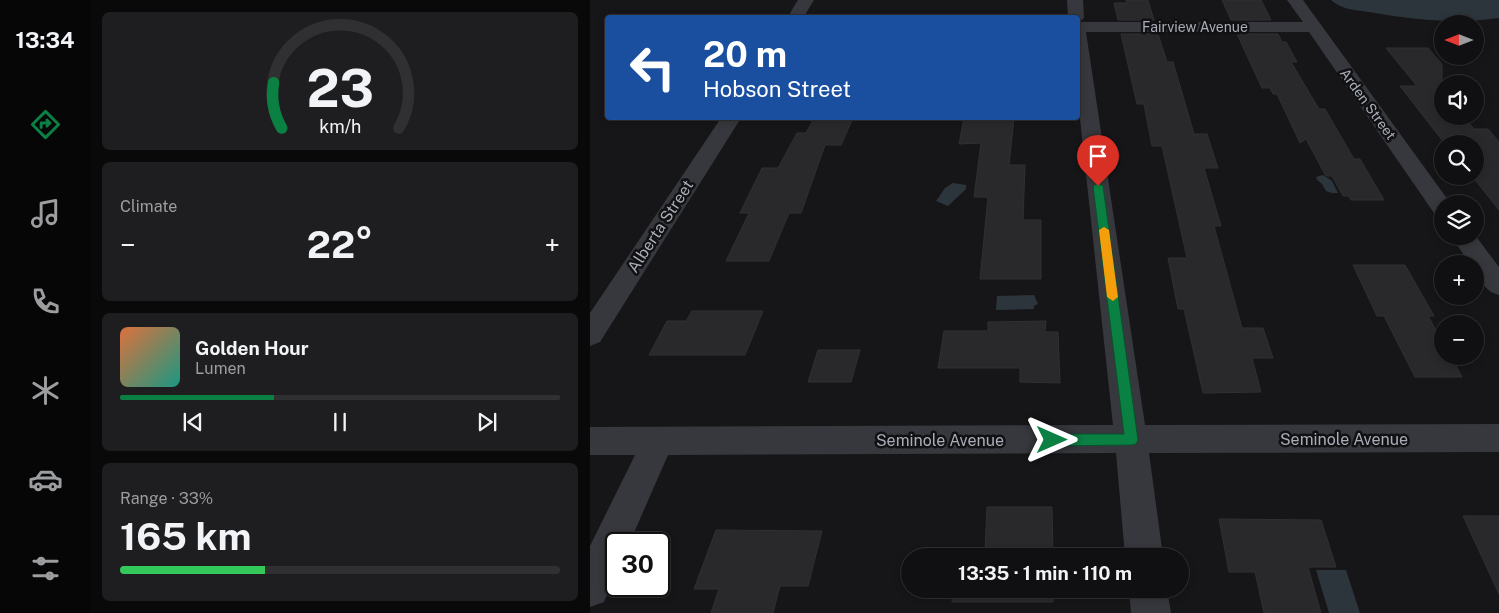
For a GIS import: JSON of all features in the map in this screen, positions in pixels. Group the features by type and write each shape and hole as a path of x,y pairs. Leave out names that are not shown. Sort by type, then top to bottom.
{"street":[{"path":"797,15 806,0"},
{"path":"1075,0 1076,15"},
{"name":"Arden Street","path":"1294,0 1434,197"},
{"name":"Fairview Avenue","path":"1080,29 1312,27"},
{"path":"1080,45 1143,548"},
{"name":"Alberta Street","path":"590,335 730,120"},
{"path":"1469,245 1499,286"},
{"name":"Seminole Avenue","path":"590,441 1499,438"},
{"path":"590,588 658,441"},
{"path":"1149,598 1151,613"}],"shaded area":[{"path":"1331,0 1499,0 1499,18 1484,20 1484,15 1434,15 1434,20 1406,18 1352,10"},
{"path":"1323,175 1332,181 1338,193 1326,191 1316,177"},
{"path":"953,183 966,185 966,189 948,206 936,201 945,188"},
{"path":"1034,295 1038,304 1034,306 1034,309 996,310 997,296"},
{"path":"1316,570 1346,570 1360,613 1329,613"}],"building":[{"path":"1126,0 1148,0 1154,20 1118,20 1114,3 1127,3"},
{"path":"1222,0 1261,0 1271,20 1231,20"},
{"path":"1121,34 1158,34 1167,62 1173,62 1194,134 1207,134 1218,168 1204,168 1221,226 1214,226 1242,328 1263,328 1273,358 1252,358 1261,392 1203,393 1184,309 1178,309 1168,258 1187,258 1162,146 1152,146 1144,104 1137,104"},
{"path":"1237,34 1278,34 1282,42 1286,42 1297,62 1291,62 1319,109 1325,109 1354,159 1360,159 1384,200 1351,200 1349,196 1343,196 1332,176 1326,176 1306,139 1300,143 1277,94 1273,94 1270,88 1262,88"},
{"path":"1386,48 1428,48 1434,55 1434,65 1442,65 1442,75 1434,75 1434,125 1471,125 1474,129 1488,129 1499,142 1499,210 1479,185 1484,185 1484,135 1438,135 1400,86 1417,86"},
{"path":"813,120 852,120 841,145 825,145 801,213 789,213 769,261 726,261 749,213 740,213 762,168 778,168 797,133 806,133"},
{"path":"964,120 1014,120 1009,165 1025,165 1023,220 1041,220 1041,279 980,279 988,197 974,197 981,143 959,144"},
{"path":"1353,265 1405,265 1434,316 1428,316 1434,327 1434,365 1456,365 1462,377 1415,377 1384,316 1377,316"},
{"path":"692,311 763,311 745,355 649,355 667,321 686,321"},
{"path":"1046,321 1045,332 1058,332 1060,383 1020,382 1020,368 938,368 944,331 988,331 988,322"},
{"path":"818,350 860,350 851,382 808,382"},
{"path":"987,507 1052,507 1053,548 985,548"},
{"path":"1463,516 1499,516 1499,594"},
{"path":"1219,519 1321,520 1336,567 1308,567 1321,613 1264,613 1255,572 1229,572"},
{"path":"716,530 822,531 808,586 780,586 773,613 711,613 719,589 694,589"},
{"path":"952,598 1053,598 1053,602 952,602"}],"slow traffic":[{"path":"1104,230 1113,297"}],"route":[{"path":"1052,440 1131,440 1098,186"}]}
